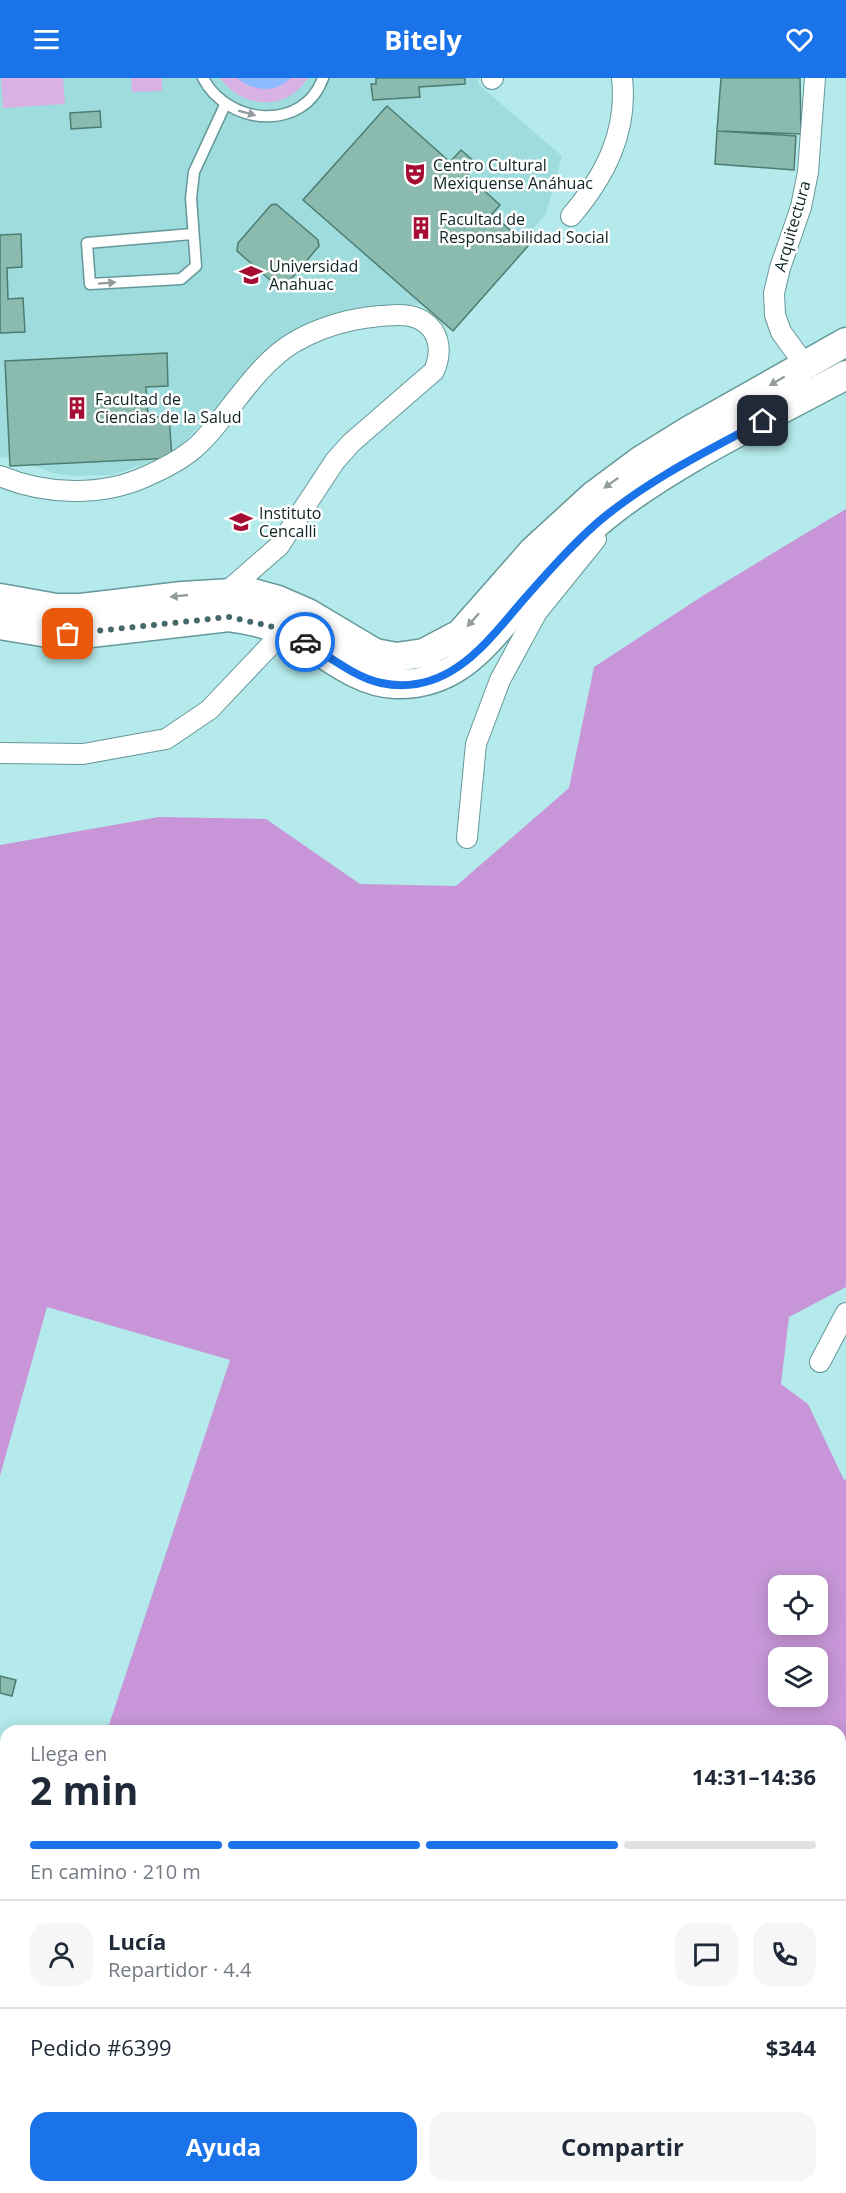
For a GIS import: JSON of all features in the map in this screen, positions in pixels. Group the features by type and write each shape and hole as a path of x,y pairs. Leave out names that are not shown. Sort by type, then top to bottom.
{"main road":[{"path":"289,619 386,657 410,656 437,648 465,630 533,551 593,496 650,455 846,342"},
{"path":"0,625 54,634 82,634 227,605 249,592 289,619 365,678 396,684 431,679 462,664 481,650 550,570 599,522 703,454 846,375"},
{"path":"0,598 56,608 227,605"}],"street":[{"path":"571,216 591,192 608,165 617,134 623,92 622,78"},
{"name":"Arquitectura","path":"805,365 781,332 775,315 774,293 801,207 808,172 815,78"},
{"path":"0,476 32,486 77,491 122,485 144,477 185,455 203,441 272,359 295,342 330,326 364,317 406,314 424,321 431,327 439,344 438,362 434,371 351,443 329,469 279,546 227,605"},
{"path":"467,838 476,744 500,680 537,612 596,541 599,522"},
{"path":"0,753 83,754 166,740 209,710 289,619"},
{"path":"820,1362 846,1313"}],"lane":[{"path":"203,78 210,90 225,105 245,115 267,117 289,112 308,100 323,78"},
{"path":"192,234 87,243 90,284 181,279 196,267 190,198 194,172 225,105"}],"shaded area":[{"name":"Universidad Anahuac","path":"0,78 479,78 478,84 562,156 546,214 522,241 528,246 453,331 422,304 364,309 269,354 177,449 162,458 112,475 73,476 53,473 14,458 0,457"},
{"path":"1,78 63,78 65,104 3,108"},
{"path":"131,78 162,78 162,91 132,92"},
{"path":"220,78 308,78 288,97 264,102 252,101 240,96"},
{"path":"846,509 846,1287 789,1317 781,1384 808,1404 844,1480 846,1479 846,1725 109,1725 230,1360 47,1307 0,1476 0,845 159,817 266,819 360,884 456,886 569,788 594,667 704,595"}],"water":[{"path":"237,78 291,78 278,86 264,89 250,86"}],"building":[{"path":"376,78 465,78 465,84 419,87 420,97 373,100 371,84 376,84"},
{"path":"721,78 800,78 801,134 717,131"},
{"name":"Facultad de Responsabilidad Social","path":"387,106 450,162 461,150 477,164 467,175 500,205 492,214 528,246 453,331 303,200"},
{"path":"100,111 101,127 71,129 70,113"},
{"path":"717,131 796,136 794,170 715,164"},
{"path":"276,204 318,240 319,246 286,285 277,286 237,251 238,243 271,205"},
{"path":"21,234 22,267 7,268 8,299 23,298 25,332 0,333 0,235"},
{"name":"Facultad de Ciencias de la Salud","path":"167,353 168,386 146,387 148,417 169,416 172,458 10,466 5,361"},
{"path":"0,1676 16,1680 12,1696 0,1693"}],"way so far":[{"path":"68,634 229,617 270,626 305,642"}],"place":[{"name":"Centro Cultural Mexiquense Anáhuac","path":"415,174"},
{"name":"Facultad de Responsabilidad Social","path":"421,228"},
{"name":"Universidad Anahuac","path":"251,275"},
{"name":"Facultad de Ciencias de la Salud","path":"77,408"},
{"name":"Instituto Cencalli","path":"241,522"}],"route":[{"path":"305,642 365,678 381,683 414,683 448,672 475,655 487,644 550,570 599,522 654,483 763,421"}]}
